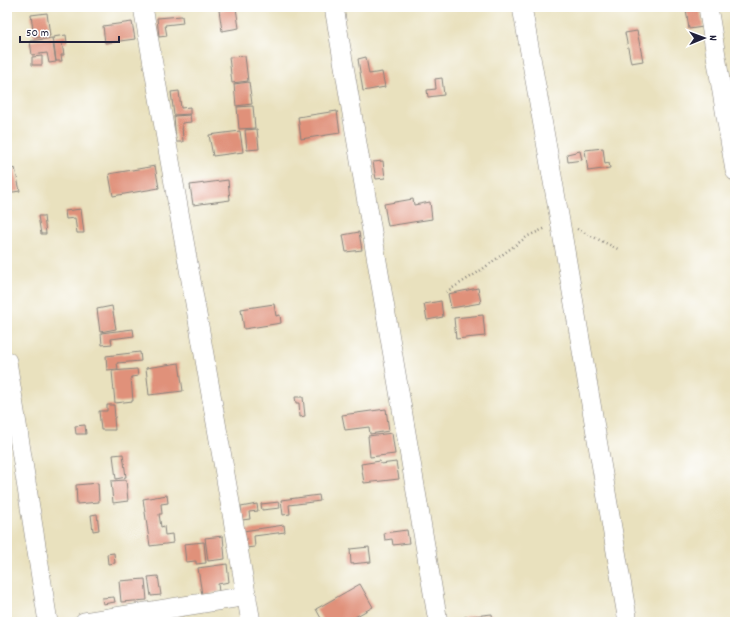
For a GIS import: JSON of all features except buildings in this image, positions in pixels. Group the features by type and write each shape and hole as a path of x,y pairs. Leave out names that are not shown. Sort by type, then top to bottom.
{"street":[{"path":"143,7 251,622"},
{"path":"334,7 438,622"},
{"path":"522,7 628,622"},
{"path":"708,7 735,171"},
{"path":"7,361 48,622"},
{"path":"84,622 247,596"}],"path":[{"path":"446,292 477,273 528,236 560,221 620,250"}]}
